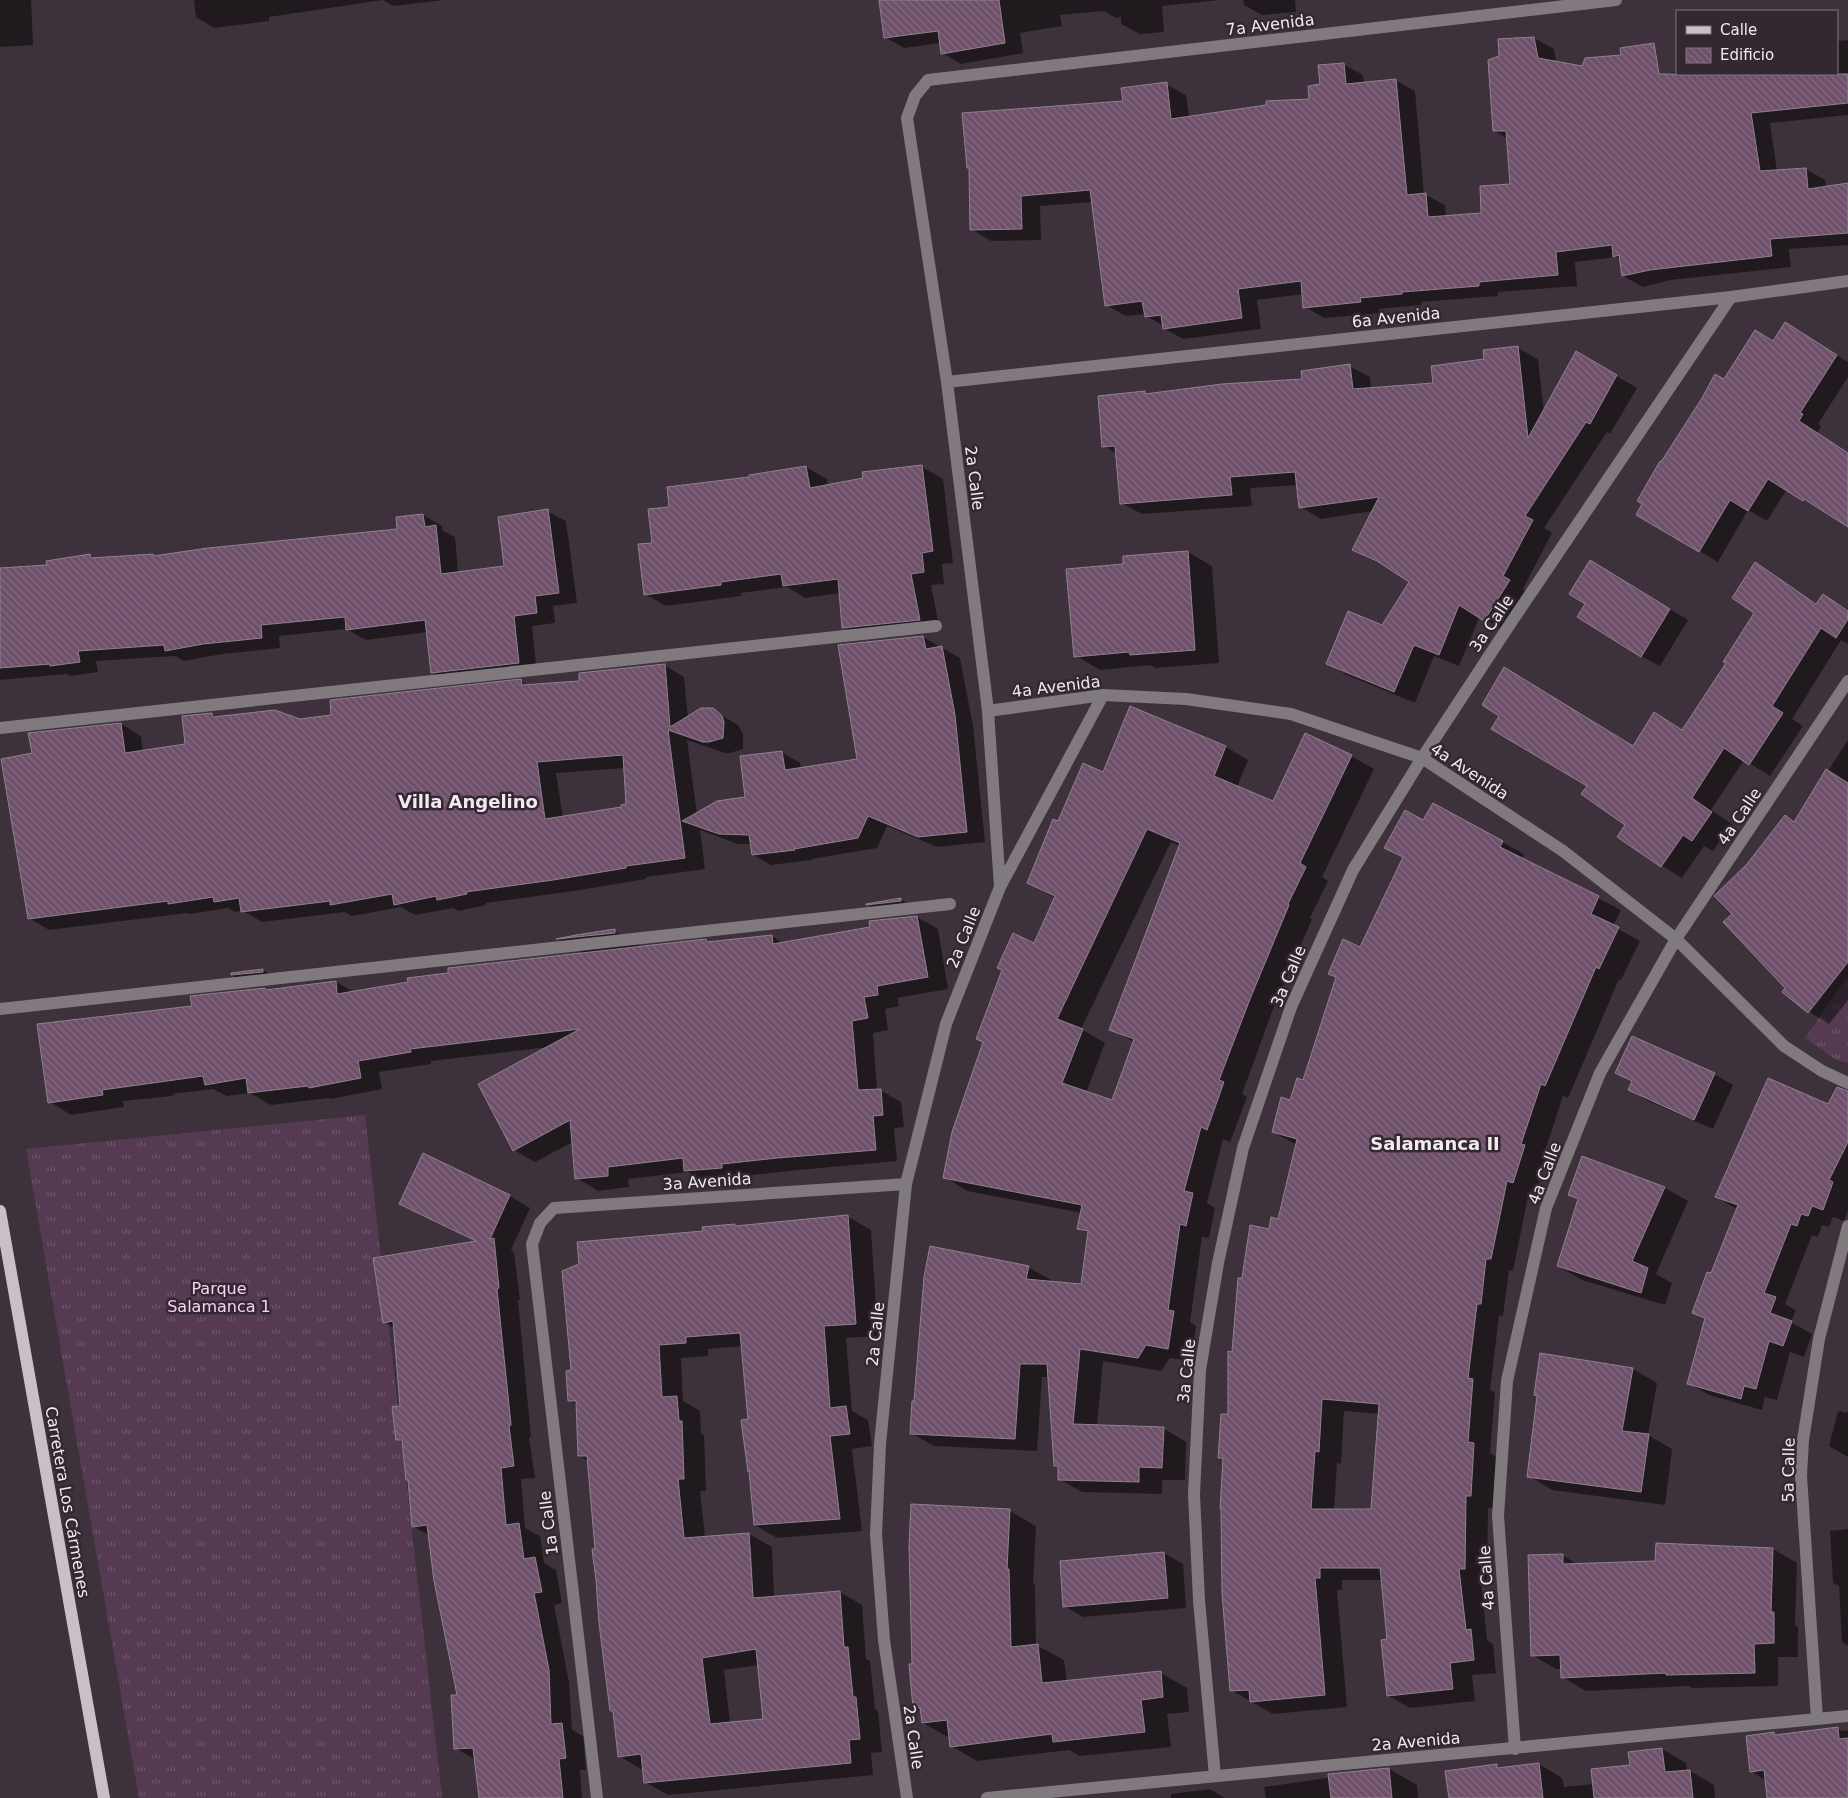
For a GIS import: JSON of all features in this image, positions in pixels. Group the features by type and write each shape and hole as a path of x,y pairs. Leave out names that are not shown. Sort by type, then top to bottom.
{"main road":[{"name":"Carretera Los Cármenes","path":"0,1211 104,1798"}],"street":[{"name":"7a Avenida","path":"928,80 1616,0"},
{"name":"2a Calle","path":"928,80 914,96 907,118 947,382 988,711 1000,887"},
{"name":"6a Avenida","path":"947,382 1731,297 1848,281"},
{"name":"3a Calle","path":"1215,1776 1199,1600 1194,1494 1200,1370 1218,1262 1243,1148 1291,1007 1353,870 1422,758 1512,621 1731,297"},
{"path":"0,728 936,626"},
{"name":"4a Calle","path":"1515,1749 1498,1516 1507,1381 1546,1208 1600,1073 1676,939 1848,681"},
{"name":"2a Calle","path":"907,1798 884,1640 876,1535 880,1444 906,1184 946,1024 1000,887 1103,695"},
{"name":"4a Avenida","path":"988,711 1103,695 1186,699 1291,714 1422,758 1563,851 1676,939 1784,1046 1822,1071 1848,1083"},
{"path":"0,1009 950,904"},
{"name":"3a Avenida","path":"532,1244 540,1223 554,1208 906,1184"},
{"name":"5a Calle","path":"1817,1719 1801,1476 1803,1440 1819,1339 1848,1226"},
{"name":"1a Calle","path":"532,1244 597,1798"},
{"name":"2a Avenida","path":"987,1798 1848,1716"}],"green space":[{"path":"1848,976 1848,1063 1836,1060 1805,1038"},
{"name":"Parque Salamanca 1","path":"365,1115 442,1798 139,1798 26,1149"}],"building":[{"path":"879,0 999,0 1005,43 941,54 938,31 884,38"},
{"path":"1534,37 1538,58 1582,66 1585,58 1621,55 1620,48 1654,43 1659,74 1848,74 1848,103 1751,113 1760,171 1806,168 1808,189 1848,183 1848,233 1770,239 1772,256 1650,270 1622,276 1619,255 1613,257 1612,245 1556,252 1558,275 1479,282 1479,286 1402,292 1402,294 1360,298 1361,302 1303,308 1301,281 1238,289 1242,318 1163,329 1161,315 1145,317 1142,301 1105,306 1090,190 1021,196 1022,229 970,230 969,168 967,168 962,113 1123,101 1121,88 1167,82 1171,119 1266,105 1266,101 1309,99 1308,86 1320,84 1318,65 1344,63 1346,84 1396,79 1407,195 1426,193 1428,217 1481,213 1480,186 1510,184 1506,131 1493,131 1488,60 1499,56 1498,39"},
{"path":"1785,322 1837,355 1800,413 1803,414 1799,421 1848,453 1848,527 1768,479 1748,511 1730,500 1699,552 1636,515 1642,504 1637,501 1715,374 1724,379 1755,330 1773,341"},
{"path":"1518,346 1528,438 1576,351 1617,375 1590,424 1586,422 1525,516 1533,520 1503,576 1510,580 1484,621 1459,605 1439,655 1414,645 1394,692 1326,664 1348,611 1382,625 1409,582 1377,561 1352,550 1379,497 1299,508 1295,472 1230,477 1232,495 1120,504 1115,446 1102,447 1098,396 1145,391 1145,394 1222,384 1302,379 1301,371 1350,364 1353,389 1433,383 1431,366 1484,359 1483,350"},
{"path":"922,465 933,551 922,553 924,572 911,574 920,620 842,628 838,579 783,586 781,574 721,582 721,585 644,595 638,544 652,543 648,509 669,507 667,487 749,477 749,475 806,466 810,488 863,478 862,472"},
{"path":"548,509 559,593 535,596 537,613 514,616 519,663 431,673 425,620 346,630 345,617 261,625 262,638 203,644 165,651 164,645 78,651 80,662 50,666 50,664 0,668 0,568 47,565 46,561 90,554 91,558 153,554 153,556 208,548 397,529 396,517 423,514 425,527 436,525 441,574 504,566 498,517"},
{"path":"1188,551 1195,650 1130,655 1129,652 1074,657 1066,569 1123,564 1123,556"},
{"path":"1590,560 1670,609 1641,657 1577,617 1585,604 1569,594"},
{"path":"1755,562 1816,604 1823,594 1848,611 1848,619 1836,638 1821,628 1772,706 1783,713 1749,765 1724,748 1692,798 1712,812 1692,841 1683,835 1661,867 1617,837 1625,825 1581,794 1587,786 1491,729 1499,716 1482,705 1504,667 1633,746 1654,712 1682,730 1726,663 1723,662 1754,613 1732,598"},
{"path":"923,636 926,649 942,646 955,715 967,832 918,837 868,816 858,838 795,850 752,855 749,835 719,834 682,821 717,801 745,797 740,756 782,751 785,770 857,759 838,645"},
{"path":"665,664 670,727 701,708 713,708 722,716 724,722 723,738 709,742 703,742 668,730 685,858 466,892 467,894 437,900 436,896 394,905 392,894 330,905 330,901 241,912 239,898 214,902 213,897 168,904 168,901 28,919 1,759 32,753 28,733 121,723 125,753 185,744 182,716 212,713 213,717 275,710 300,719 331,715 330,700 521,679 522,685 579,681 579,673","holes":["623,755 626,804 621,805 621,807 545,819 537,762"]},
{"path":"1130,706 1226,746 1214,776 1273,801 1305,733 1352,755 1300,863 1306,867 1288,904 1219,1080 1224,1082 1207,1130 1201,1127 1184,1191 1193,1193 1186,1226 1180,1224 1168,1310 1174,1311 1168,1349 1146,1345 1138,1358 1080,1349 1073,1424 1164,1427 1162,1468 1139,1467 1139,1482 1058,1480 1058,1466 1054,1466 1047,1364 1020,1364 1015,1439 910,1434 924,1277 930,1246 1029,1266 1026,1279 1081,1284 1088,1231 1077,1229 1082,1205 943,1178 952,1132 983,1042 976,1039 1002,970 997,968 1013,933 1034,943 1055,896 1027,883 1053,819 1058,821 1083,763 1103,772","holes":["1147,829 1180,843 1109,1030 1134,1039 1112,1100 1062,1083 1083,1029 1057,1019"]},
{"path":"1826,769 1848,783 1848,962 1808,1013 1782,992 1785,988 1723,922 1732,914 1714,896 1747,864 1785,815 1794,822"},
{"path":"1433,803 1503,841 1500,847 1599,896 1591,914 1619,927 1599,969 1596,967 1545,1086 1541,1084 1521,1144 1525,1145 1513,1183 1507,1181 1491,1259 1486,1259 1481,1304 1477,1304 1468,1378 1473,1379 1468,1442 1474,1443 1471,1496 1466,1496 1465,1569 1459,1569 1466,1630 1471,1629 1474,1660 1450,1663 1453,1689 1387,1696 1381,1640 1387,1639 1380,1568 1320,1568 1320,1578 1315,1578 1325,1695 1250,1702 1249,1690 1230,1691 1222,1593 1220,1509 1223,1458 1218,1458 1221,1414 1228,1414 1228,1351 1232,1352 1238,1278 1242,1278 1250,1225 1269,1229 1271,1217 1278,1219 1297,1139 1272,1132 1281,1097 1290,1100 1297,1078 1303,1080 1336,977 1328,974 1343,939 1360,947 1403,857 1384,848 1405,810 1423,820","holes":["1322,1399 1379,1404 1371,1509 1311,1509 1315,1451 1319,1452"]},
{"path":"901,898 901,901 866,905 866,904"},
{"path":"917,916 928,977 877,986 878,995 864,997 868,1018 852,1021 858,1090 881,1089 883,1115 873,1116 876,1150 722,1164 722,1168 684,1171 683,1158 608,1167 608,1176 575,1179 570,1120 513,1151 478,1084 580,1029 410,1049 411,1052 358,1061 361,1078 309,1088 308,1086 248,1093 246,1078 205,1085 203,1076 102,1090 103,1095 48,1103 37,1024 192,1006 190,996 265,988 266,990 336,981 337,994 408,982 407,978 448,973 448,968 706,939 707,942 772,935 773,944 870,927 869,921"},
{"path":"615,929 615,933 556,939 576,935"},
{"path":"263,969 263,972 231,975 231,973"},
{"path":"1632,1036 1715,1073 1694,1120 1628,1090 1632,1081 1615,1073"},
{"path":"1768,1078 1828,1104 1837,1087 1848,1091 1848,1142 1829,1180 1833,1182 1823,1210 1812,1206 1808,1216 1801,1214 1797,1226 1791,1224 1764,1293 1776,1297 1770,1313 1792,1321 1783,1346 1769,1341 1756,1389 1744,1386 1741,1399 1687,1384 1705,1318 1692,1313 1707,1272 1711,1273 1738,1205 1715,1197"},
{"path":"423,1153 510,1195 490,1239 494,1238 514,1466 501,1468 506,1525 519,1523 524,1559 535,1557 542,1592 534,1593 549,1670 551,1724 562,1723 566,1758 559,1759 563,1798 479,1798 473,1748 454,1749 451,1695 457,1695 434,1581 427,1525 412,1527 402,1440 396,1440 392,1407 400,1406 393,1321 383,1323 373,1258 476,1241 399,1204"},
{"path":"1582,1156 1665,1187 1632,1261 1648,1268 1641,1293 1557,1266 1578,1199 1568,1195"},
{"path":"848,1215 856,1324 824,1326 830,1408 846,1406 850,1434 830,1436 840,1519 754,1525 749,1471 741,1420 748,1419 740,1333 686,1337 686,1343 659,1345 662,1397 677,1396 679,1421 682,1421 684,1479 678,1479 684,1538 749,1533 753,1598 840,1591 844,1647 848,1647 853,1697 856,1697 860,1739 849,1740 851,1763 644,1783 641,1754 618,1757 613,1711 610,1711 592,1549 595,1549 587,1456 578,1456 576,1401 568,1401 566,1371 571,1370 562,1271 579,1264 577,1242 703,1231 702,1227 735,1224 735,1226","holes":["756,1649 763,1719 710,1724 702,1658"]},
{"path":"1540,1353 1633,1368 1622,1431 1649,1434 1641,1492 1527,1477 1537,1396 1534,1395"},
{"path":"911,1504 1010,1509 1007,1569 1009,1569 1011,1647 1038,1644 1042,1683 1161,1671 1163,1697 1141,1700 1145,1732 1053,1742 1052,1734 950,1747 947,1720 922,1723 920,1708 913,1708 909,1664 912,1664 909,1546"},
{"path":"1656,1543 1773,1548 1771,1612 1774,1612 1774,1643 1754,1644 1755,1673 1666,1675 1666,1673 1561,1678 1560,1655 1531,1656 1528,1555 1563,1554 1563,1564 1655,1561"},
{"path":"1164,1552 1168,1598 1063,1607 1060,1561"},
{"path":"1838,1727 1839,1739 1848,1738 1848,1798 1767,1798 1764,1770 1750,1772 1746,1736 1774,1732 1775,1735"},
{"path":"1662,1748 1665,1772 1690,1770 1693,1798 1594,1798 1591,1769 1630,1765 1628,1752"},
{"path":"1539,1763 1543,1798 1449,1798 1445,1771 1497,1764 1497,1768"},
{"path":"1389,1768 1392,1798 1331,1798 1328,1774"}],"district":[{"name":"Villa Angelino","path":"468,802"},
{"name":"Salamanca II","path":"1435,1144"}]}
